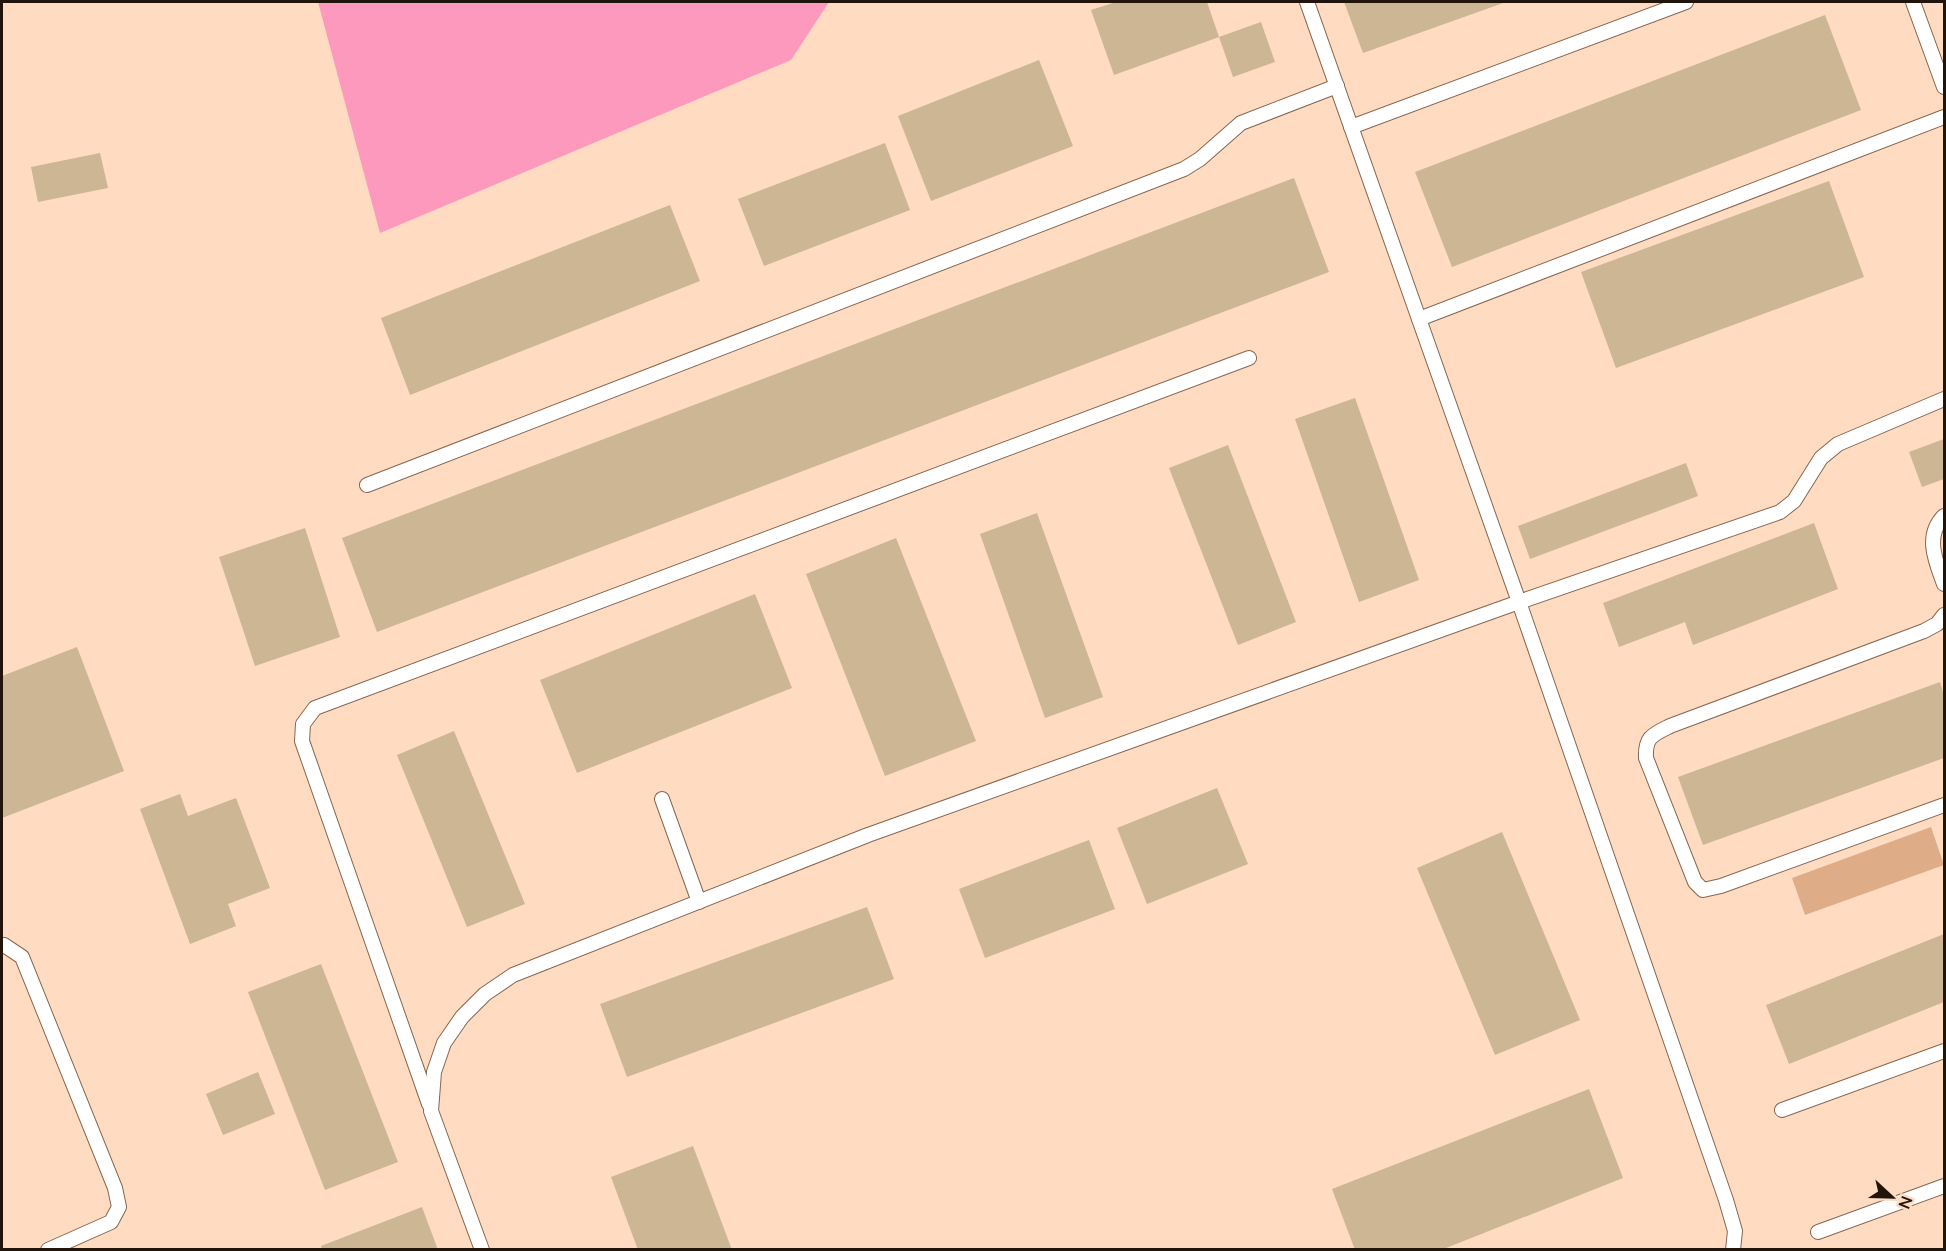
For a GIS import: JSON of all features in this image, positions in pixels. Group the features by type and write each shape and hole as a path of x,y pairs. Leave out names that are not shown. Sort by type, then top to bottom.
{"lane":[{"path":"1307,2 1519,602 1726,1200 1734,1231 1733,1250"},
{"path":"1351,127 1686,2"},
{"path":"1913,2 1944,87"},
{"path":"367,485 1184,170 1241,123 1337,86"},
{"path":"1419,319 1944,117"},
{"path":"483,1250 431,1111 302,741 303,724 315,708 1250,358"},
{"path":"431,1111 434,1072 444,1043 462,1017 484,994 513,975 868,835 1519,602 1780,512 1794,501 1821,458 1839,444 1944,399"},
{"path":"1944,516 1938,522 1932,538 1934,556 1944,584"},
{"path":"1944,615 1937,624 1924,631 1670,726 1653,734 1645,745 1646,758 1695,882 1703,890 1721,886 1944,805"},
{"path":"662,800 699,902"},
{"path":"2,945 22,957 115,1188 119,1207 111,1222 48,1250"},
{"path":"1782,1110 1944,1051"},
{"path":"1818,1232 1944,1186"}],"shaded area":[{"path":"318,2 829,2 791,60 380,233"},
{"path":"1931,827 1944,865 1805,915 1792,878"}],"building":[{"path":"1116,2 1207,2 1219,37 1114,75 1091,10"},
{"path":"1344,2 1506,2 1363,53"},
{"path":"1825,15 1861,110 1452,267 1415,172"},
{"path":"1261,22 1275,62 1233,77 1219,37"},
{"path":"1039,60 1073,146 931,201 898,116"},
{"path":"885,143 910,210 764,266 738,199"},
{"path":"100,153 108,188 38,202 31,167"},
{"path":"1294,178 1329,272 377,632 342,538"},
{"path":"1829,181 1864,277 1616,368 1581,272"},
{"path":"670,205 700,281 410,395 381,318"},
{"path":"1355,398 1419,580 1359,602 1295,419"},
{"path":"1944,439 1944,479 1922,487 1909,452"},
{"path":"1228,445 1296,622 1238,645 1169,468"},
{"path":"1686,463 1698,496 1530,559 1518,526"},
{"path":"1037,513 1103,697 1045,718 980,534"},
{"path":"1814,523 1838,589 1693,645 1685,622 1619,647 1603,603"},
{"path":"305,528 340,637 255,666 219,557"},
{"path":"896,538 976,741 885,776 806,574"},
{"path":"755,594 792,688 577,773 540,680"},
{"path":"77,647 124,771 2,818 2,676"},
{"path":"1940,682 1944,695 1944,758 1703,845 1678,777"},
{"path":"454,731 525,904 467,927 397,755"},
{"path":"1217,788 1248,864 1147,904 1117,828"},
{"path":"180,794 188,816 236,798 270,888 228,904 236,926 190,944 140,809"},
{"path":"1502,832 1580,1020 1495,1055 1417,868"},
{"path":"1089,840 1115,909 985,958 959,889"},
{"path":"867,907 894,979 627,1077 600,1004"},
{"path":"1944,934 1944,1002 1789,1064 1766,1005"},
{"path":"321,964 398,1162 325,1190 248,992"},
{"path":"258,1072 275,1114 223,1135 206,1094"},
{"path":"1589,1089 1623,1178 1441,1250 1355,1250 1332,1189"},
{"path":"693,1146 732,1250 638,1250 611,1177"},
{"path":"422,1207 438,1250 322,1250 321,1246"}]}
